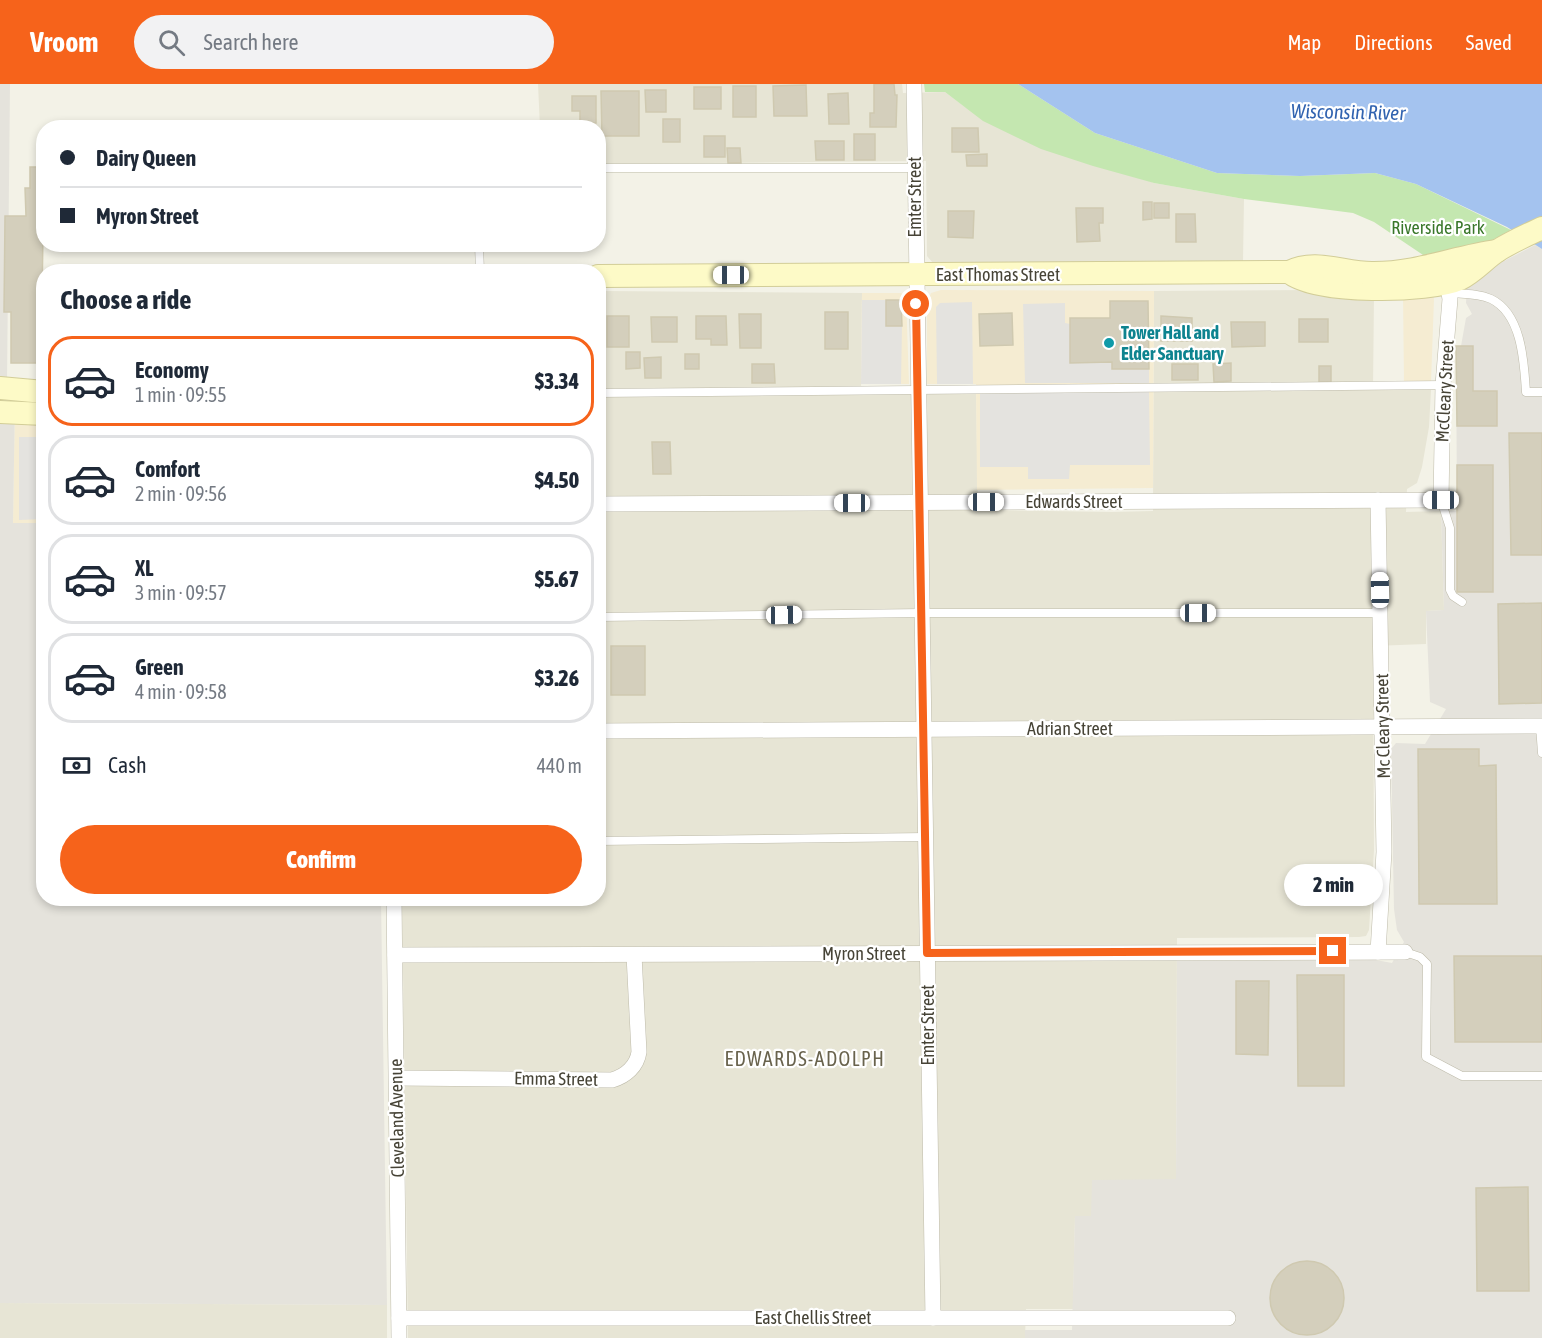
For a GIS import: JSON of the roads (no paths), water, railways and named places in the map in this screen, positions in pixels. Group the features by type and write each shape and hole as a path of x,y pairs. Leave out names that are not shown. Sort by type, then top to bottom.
{"main road":[{"path":"1497,251 1542,228"},
{"name":"East Thomas Street","path":"1289,272 1307,283 1368,289 1448,288 1497,251"},
{"name":"East Thomas Street","path":"606,276 1289,272 1312,265 1356,273 1408,271 1497,251"},
{"path":"0,388 36,391"},
{"path":"0,412 36,414"}],"street":[{"name":"Emter Street","path":"914,84 933,1318"},
{"name":"McCleary Street","path":"1441,500 1448,288"},
{"name":"Mc Cleary Street","path":"1378,500 1384,852 1378,952"},
{"name":"Edwards Street","path":"606,504 1441,500"},
{"name":"Adrian Street","path":"606,731 1541,726"},
{"name":"Cleveland Avenue","path":"394,906 399,1338"},
{"name":"Myron Street","path":"395,956 1405,952"},
{"name":"Emma Street","path":"397,1078 612,1080 621,1077 635,1064 639,1052 634,955"},
{"name":"East Chellis Street","path":"399,1318 1228,1318"}],"lane":[{"path":"606,168 915,168"},
{"path":"1448,288 1477,294 1501,307 1520,344 1526,392 1542,392"},
{"path":"606,393 918,388 1443,386"},
{"path":"1441,500 1449,524 1450,590 1453,596 1462,602"},
{"path":"606,617 923,613 1381,613"},
{"path":"1541,726 1542,753"},
{"path":"606,841 926,837"},
{"path":"1405,952 1420,957 1427,964 1426,1057 1462,1076 1542,1076"}],"water":[{"name":"Wisconsin River","path":"1018,84 1542,84 1542,249 1507,227 1416,184 1375,173 1300,176 1217,173 1095,133"}],"place":[{"name":"Tower Hall and Elder Sanctuary","path":"1109,343"}],"district":[{"name":"EDWARDS-ADOLPH","path":"805,1059"}],"park label":[{"name":"Riverside Park","path":"1438,228"}]}
